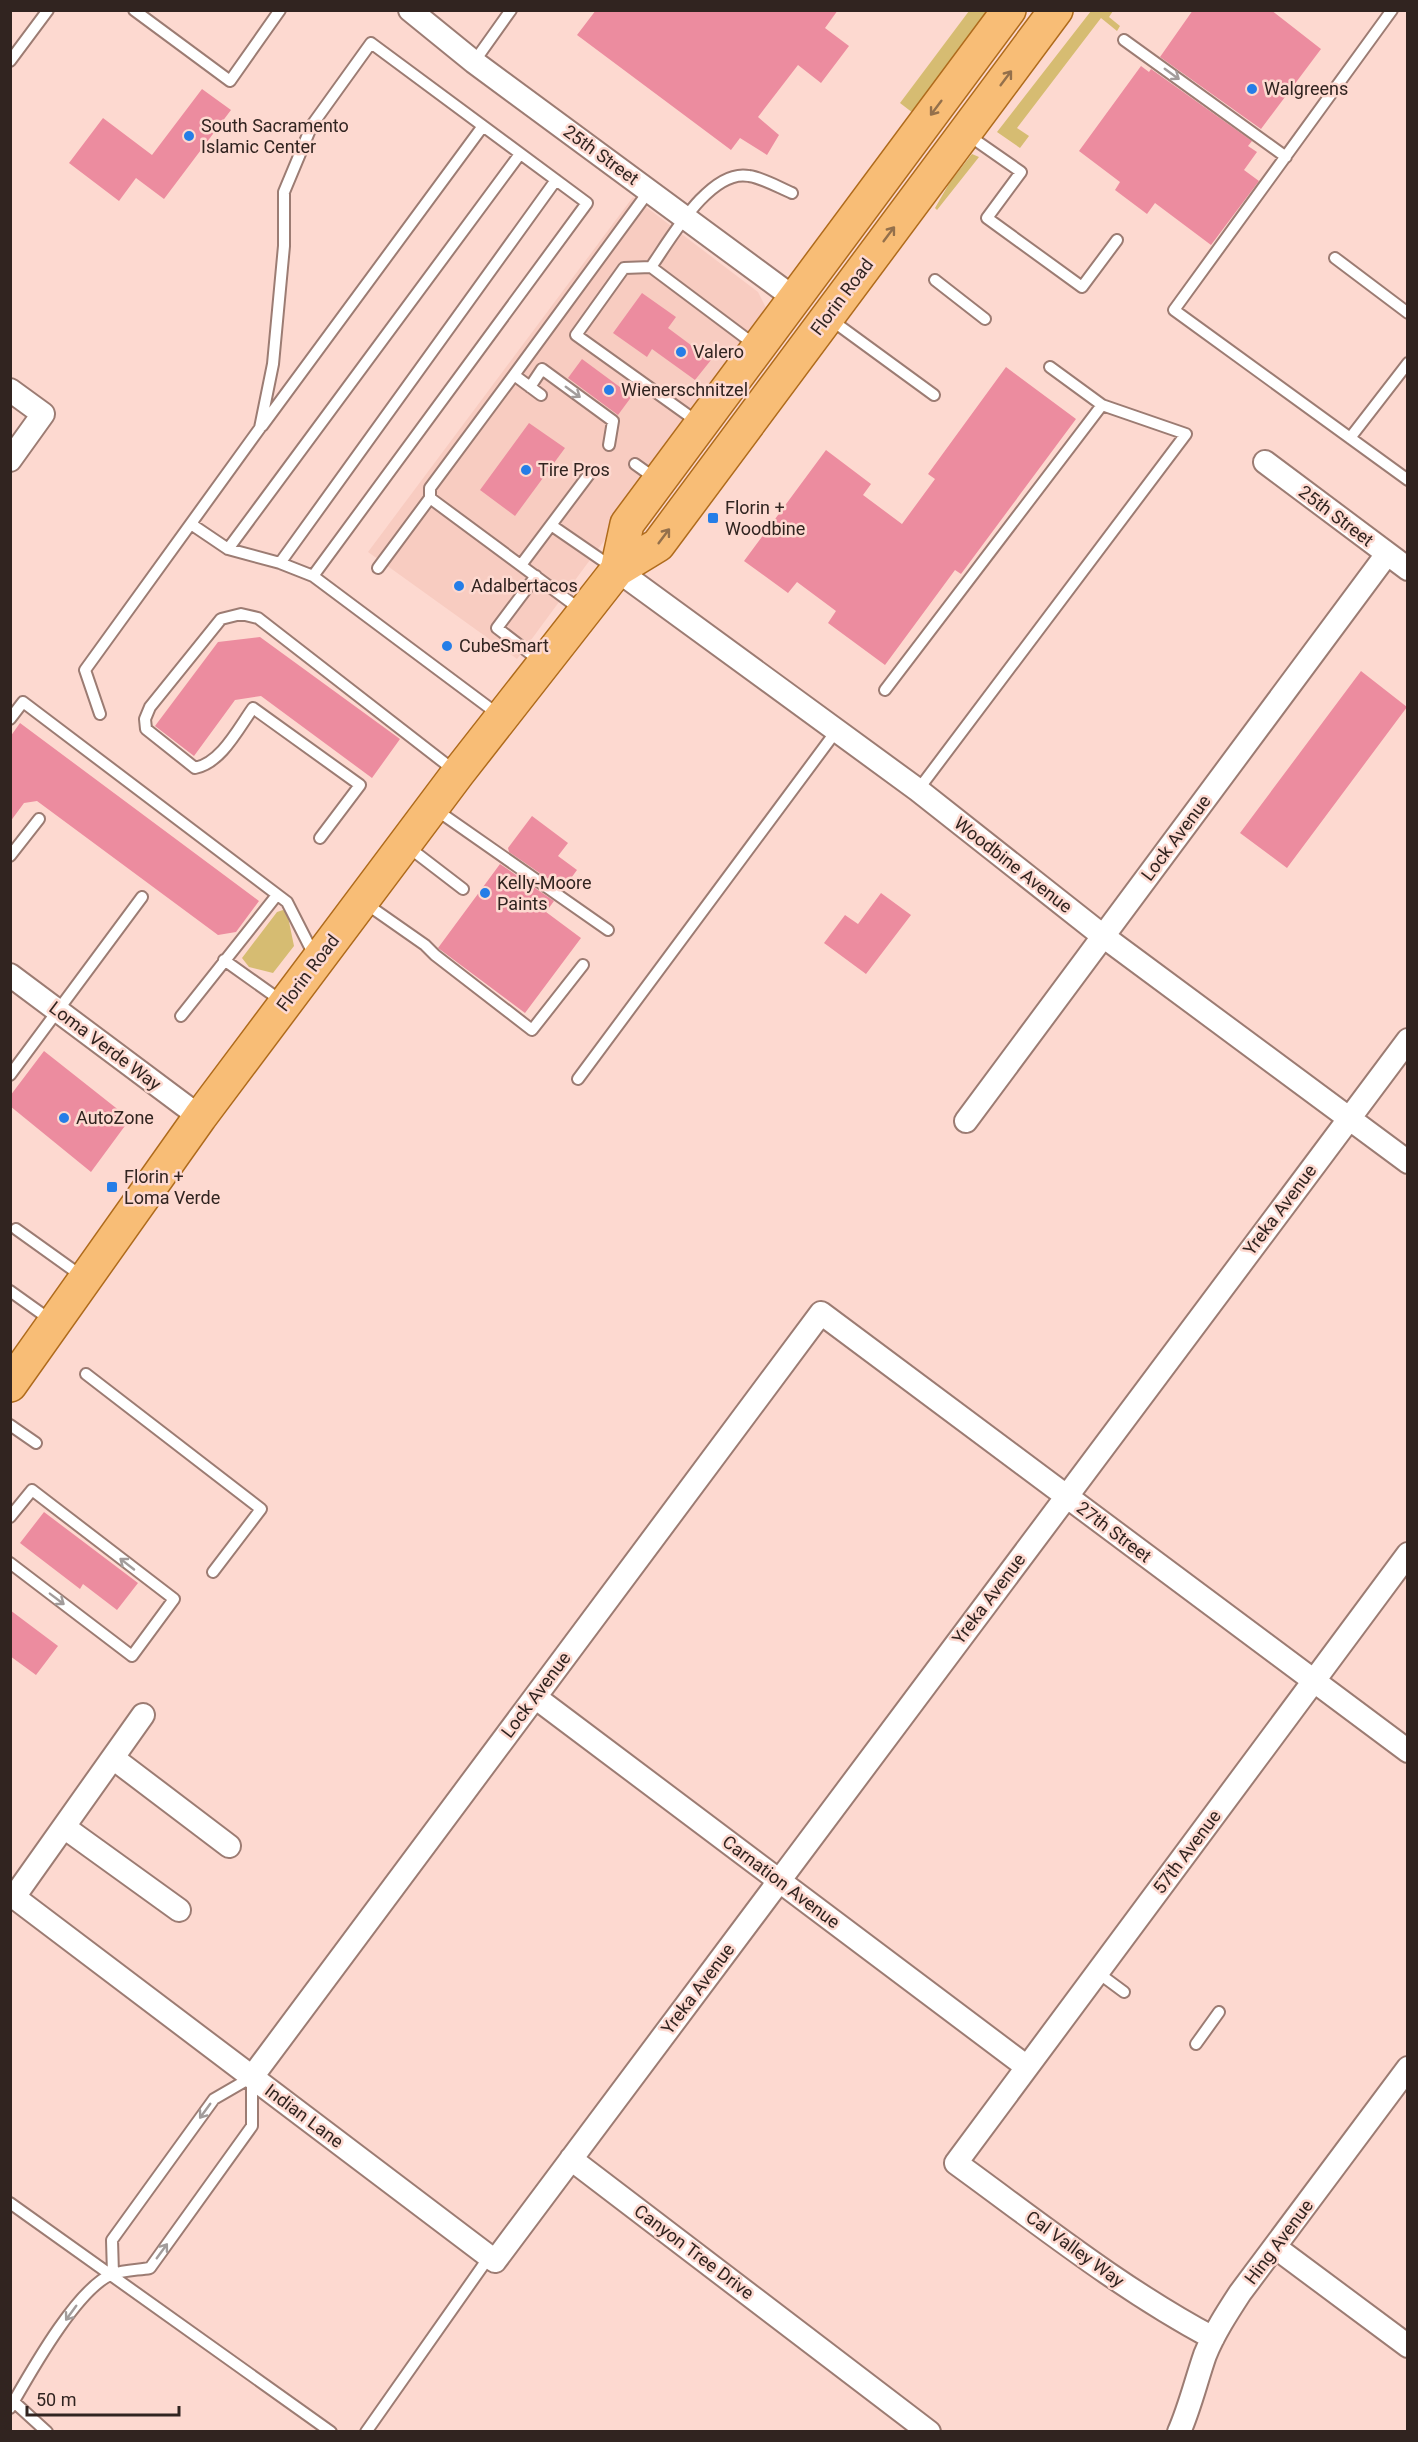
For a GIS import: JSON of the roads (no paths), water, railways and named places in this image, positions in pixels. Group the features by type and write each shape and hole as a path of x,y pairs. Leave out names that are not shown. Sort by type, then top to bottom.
{"main road":[{"name":"Florin Road","path":"617,570 627,524 647,472 701,424 1009,10"},
{"name":"Florin Road","path":"10,1385 201,1118 458,772 617,570 658,545 1056,10"},
{"path":"827,317 851,222"},
{"path":"779,382 794,298"}],"street":[{"name":"25th Street","path":"410,10 474,62 794,298"},
{"path":"10,390 43,414 10,460"},
{"name":"25th Street","path":"1265,462 1407,569"},
{"name":"Lock Avenue","path":"966,1122 1387,554"},
{"name":"Woodbine Avenue","path":"617,570 918,790 1103,936 1407,1162"},
{"name":"Loma Verde Way","path":"10,975 201,1118"},
{"name":"Yreka Avenue","path":"571,2159 1407,1040"},
{"name":"Lock Avenue","path":"252,2077 821,1313"},
{"name":"27th Street","path":"821,1313 1407,1751"},
{"name":"57th Avenue","path":"966,2149 1407,1554"},
{"name":"Carnation Avenue","path":"535,1697 1027,2067"},
{"path":"12,1898 143,1715"},
{"path":"113,1758 229,1846"},
{"path":"64,1827 179,1910"},
{"name":"Indian Lane","path":"12,1898 489,2257"},
{"name":"Hing Avenue","path":"1179,2432 1213,2338 1240,2293 1407,2068"},
{"name":"Cal Valley Way","path":"966,2149 956,2163 1120,2283 1213,2338"},
{"path":"489,2257 495,2261 571,2159"},
{"name":"Canyon Tree Drive","path":"571,2159 929,2432"},
{"path":"1275,2247 1407,2346"}],"lane":[{"path":"10,61 48,10"},
{"path":"134,10 230,81 280,10"},
{"path":"474,62 512,10"},
{"path":"1392,10 1174,310 1407,480"},
{"path":"1124,40 1286,157"},
{"path":"260,428 273,364 284,246 284,192 312,125 371,43 587,203 313,576"},
{"path":"100,714 85,670 483,126"},
{"path":"964,133 1021,172 987,218 1082,287 1117,240"},
{"path":"228,549 520,154"},
{"path":"651,267 707,192 725,179 747,175 792,193"},
{"path":"280,563 556,180"},
{"path":"378,568 430,498 430,488 649,191"},
{"path":"1335,258 1407,313"},
{"path":"701,424 576,335 624,268 651,267 758,347"},
{"path":"934,280 985,319"},
{"path":"827,317 934,395"},
{"path":"1350,438 1407,363"},
{"path":"918,790 1186,434 1102,405 1050,367"},
{"path":"530,387 543,369 613,421 609,445"},
{"path":"514,375 541,394"},
{"path":"885,690 1102,405"},
{"path":"521,565 590,473"},
{"path":"430,498 584,612"},
{"path":"191,524 228,549 280,563 313,576 502,717"},
{"path":"551,525 617,570"},
{"path":"536,576 497,628 543,664"},
{"path":"320,838 360,785 253,708 213,761 195,768 146,729 145,719 150,707 221,619 241,614 258,618 458,772"},
{"path":"10,719 23,702 287,902 318,960"},
{"path":"578,1079 837,730"},
{"path":"432,807 608,930"},
{"path":"10,856 39,819"},
{"path":"404,844 463,889"},
{"path":"181,1016 277,895"},
{"path":"10,1075 142,897"},
{"path":"362,901 425,945 532,1030 583,964"},
{"path":"225,960 285,1004"},
{"path":"16,1229 86,1278"},
{"path":"10,1291 54,1323"},
{"path":"86,1374 261,1509 213,1572"},
{"path":"10,1425 36,1443"},
{"path":"10,1516 15,1503 32,1490 174,1599 132,1656 10,1563"},
{"path":"1097,1972 1124,1992"},
{"path":"1196,2044 1219,2012"},
{"path":"113,2274 112,2240 214,2099 252,2077"},
{"path":"47,2432 12,2405 32,2368 87,2291 113,2274 150,2268 252,2126 252,2077"},
{"path":"10,2203 113,2274 331,2432"},
{"path":"366,2432 489,2257"}],"place":[{"name":"Walgreens","path":"1252,89"},
{"name":"South Sacramento Islamic Center","path":"189,136"},
{"name":"Valero","path":"681,352"},
{"name":"Wienerschnitzel","path":"609,390"},
{"name":"Tire Pros","path":"526,470"},
{"name":"Florin + Woodbine","path":"713,518"},
{"name":"Adalbertacos","path":"459,586"},
{"name":"CubeSmart","path":"447,646"},
{"name":"Kelly-Moore Paints","path":"485,893"},
{"name":"AutoZone","path":"64,1118"},
{"name":"Florin + Loma Verde","path":"112,1187"}]}
